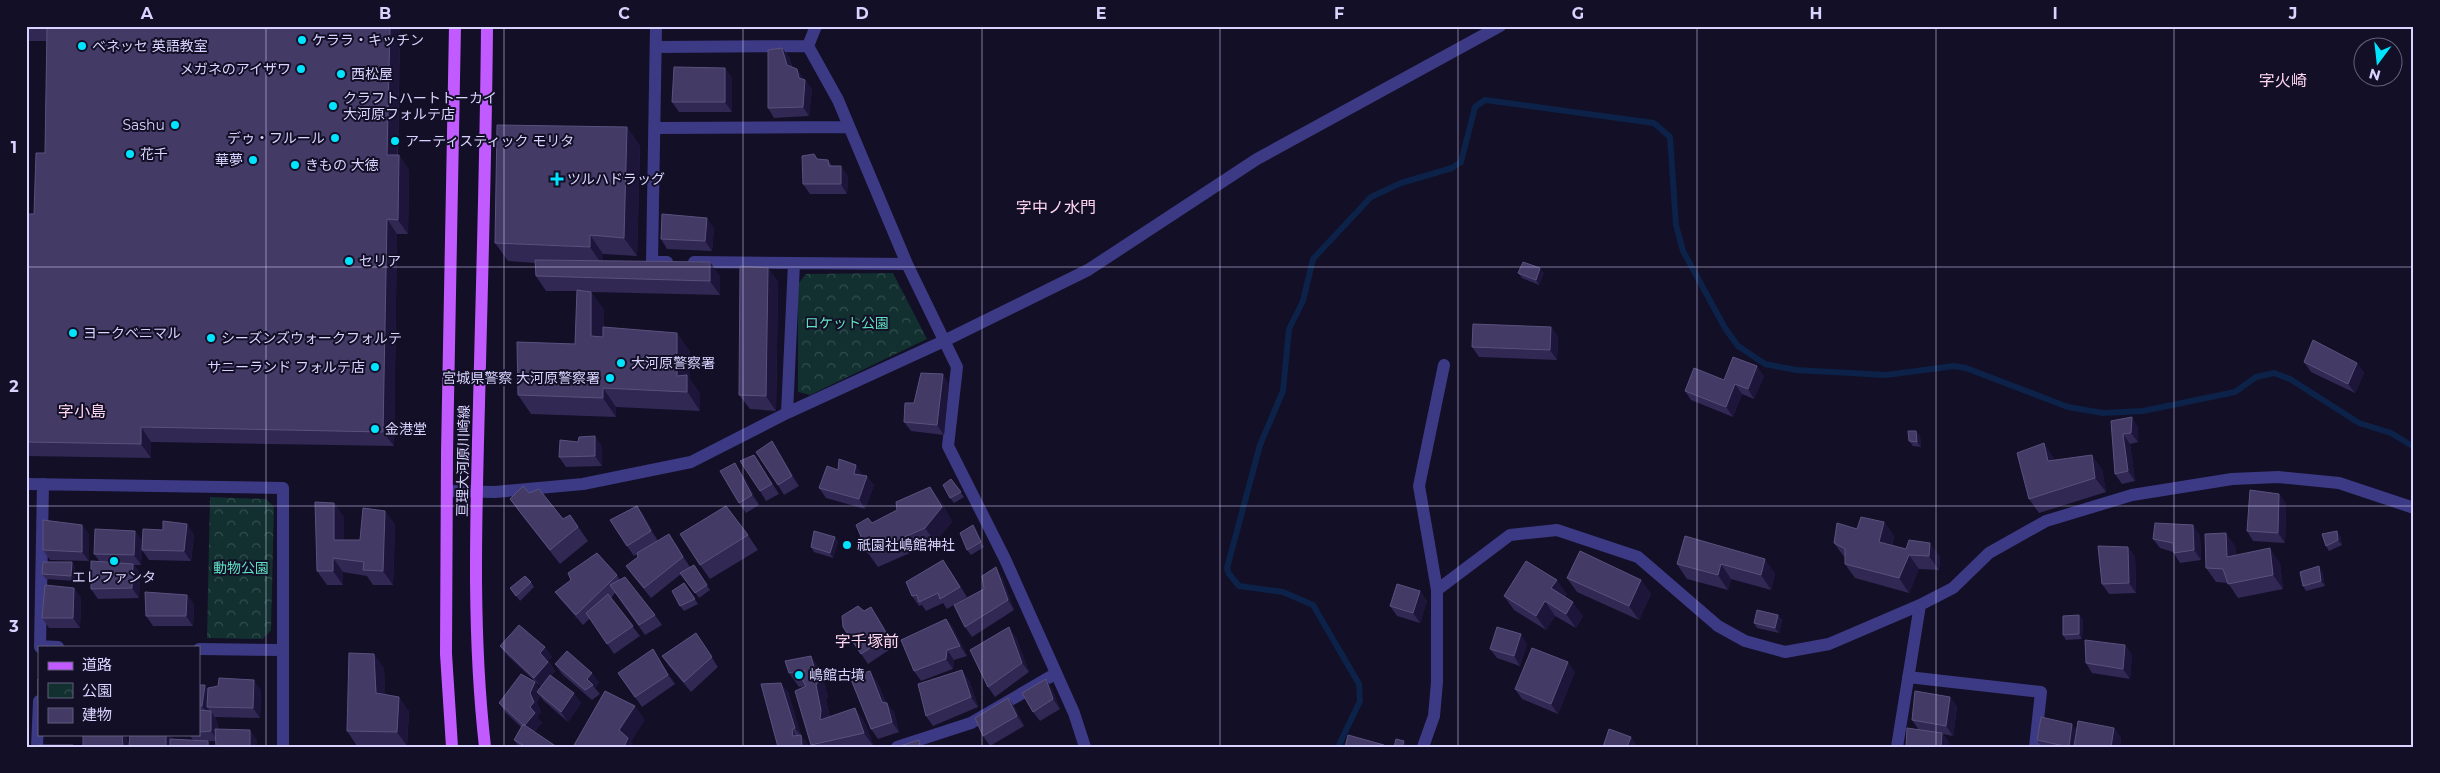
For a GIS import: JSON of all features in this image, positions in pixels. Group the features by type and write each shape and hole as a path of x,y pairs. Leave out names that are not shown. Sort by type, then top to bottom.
{"main road":[{"name":"亘理大河原川崎線","path":"452,747 446,654 455,26"},
{"name":"亘理大河原川崎線","path":"484,747 478,657 477,492 487,26"}],"street":[{"path":"656,26 652,262 907,264"},
{"path":"808,46 816,26"},
{"path":"447,490 477,492 583,484 691,462 787,413 944,341 1088,270 1257,159 1500,26"},
{"path":"656,47 808,46"},
{"path":"808,46 838,100 907,264 957,367 948,446 1005,559 1074,713 1084,747"},
{"path":"655,128 849,127"},
{"path":"787,413 794,263"},
{"path":"1423,747 1434,716 1437,682 1437,590 1418,486 1444,365"},
{"path":"1437,590 1510,535 1557,530 1638,557 1718,626 1745,640 1785,652 1829,644 1920,605 1952,588 1989,553 2046,521 2132,495 2232,479 2278,477 2339,483 2414,508"},
{"path":"26,484 283,488 283,747"},
{"path":"40,646 43,484"},
{"path":"1897,747 1920,605"},
{"path":"200,649 282,650"},
{"path":"897,747 971,723 1055,674"},
{"path":"1908,677 2041,692 2035,747"},
{"path":"37,747 38,724"}],"green space":[{"name":"ロケット公園","path":"893,273 927,339 810,395 798,392 798,284 806,274"},
{"name":"動物公園","path":"210,497 266,499 274,507 271,630 263,639 207,638"}],"building":[{"name":"シーズンズウォークフォルテ","path":"26,26 390,26 387,155 399,155 398,220 387,219 383,432 141,427 141,444 26,442 26,214 34,214 36,153 45,153 47,27"},
{"path":"782,48 787,65 797,69 799,78 805,80 803,107 768,108 768,50"},
{"path":"674,67 725,68 725,102 672,102"},
{"path":"497,125 627,127 624,238 590,235 590,247 495,243"},
{"path":"814,154 817,159 828,160 829,166 841,166 841,184 803,184 802,156"},
{"path":"662,214 707,218 705,241 661,239"},
{"path":"535,260 710,262 710,281 536,276"},
{"path":"1523,262 1540,268 1536,280 1518,273"},
{"path":"740,266 768,268 766,396 739,395"},
{"name":"宮城県警察 大河原警察署","path":"577,290 591,292 591,336 603,337 603,327 677,333 677,376 687,375 687,392 603,388 603,398 518,395 517,342 575,344"},
{"path":"1473,324 1551,327 1550,350 1472,347"},
{"path":"2313,340 2357,363 2348,384 2304,362"},
{"path":"1733,357 1757,366 1748,389 1735,384 1726,407 1685,391 1694,368 1724,380"},
{"path":"921,373 943,374 937,425 904,422 905,403 914,403"},
{"path":"2132,417 2131,433 2123,434 2128,471 2115,474 2111,421"},
{"path":"1908,431 1916,431 1917,442 1909,441"},
{"path":"595,436 595,456 559,457 560,440 578,442 579,437"},
{"path":"772,441 792,476 778,485 756,452"},
{"path":"2044,443 2048,461 2092,455 2095,478 2029,499 2017,453"},
{"path":"754,455 772,484 760,491 740,461"},
{"path":"839,459 856,465 854,474 867,476 859,499 819,488 827,466 838,470"},
{"path":"735,463 752,495 739,503 720,471"},
{"path":"951,479 961,492 950,498 943,485"},
{"path":"523,486 529,493 539,489 563,519 570,515 578,527 550,550 510,499"},
{"path":"930,487 942,507 925,528 868,553 856,525 868,518 872,523 897,510 896,502"},
{"path":"2250,490 2279,494 2278,533 2247,531"},
{"path":"315,502 334,503 334,540 360,540 363,508 385,511 383,571 363,570 364,562 333,558 333,571 317,571"},
{"path":"637,506 651,531 627,546 610,520"},
{"path":"726,506 748,535 700,565 680,534"},
{"path":"1861,517 1884,522 1879,542 1906,549 1909,540 1930,543 1929,556 1909,555 1899,578 1845,564 1845,549 1834,543 1837,523 1857,529"},
{"path":"43,520 82,525 82,552 43,550"},
{"path":"163,521 187,524 184,551 142,550 143,529 163,530"},
{"path":"2155,523 2193,525 2194,550 2174,553 2173,543 2153,539"},
{"path":"973,525 981,542 967,550 960,533"},
{"path":"95,529 135,531 134,555 94,554"},
{"path":"814,531 835,537 830,553 811,547"},
{"path":"2337,531 2338,540 2326,546 2322,534"},
{"path":"2226,533 2227,557 2270,548 2273,575 2228,584 2223,569 2206,568 2205,534"},
{"path":"669,534 683,557 644,588 626,566 638,557 637,553"},
{"path":"1685,536 1765,559 1761,575 1721,564 1718,575 1677,564"},
{"path":"2098,546 2128,547 2129,583 2102,584"},
{"path":"1580,551 1641,580 1629,606 1567,578"},
{"path":"597,553 617,575 576,615 555,592 571,580 568,573"},
{"path":"943,560 960,587 940,599 938,593 919,602 917,595 912,596 906,582"},
{"path":"91,561 133,564 132,588 91,589"},
{"path":"1526,561 1557,580 1551,588 1573,602 1566,614 1545,601 1536,616 1504,596"},
{"path":"43,562 72,562 71,576 42,574"},
{"path":"694,565 707,585 695,593 680,573"},
{"path":"2319,566 2321,581 2303,586 2300,572"},
{"path":"996,567 1008,600 965,627 954,605 984,589 982,576"},
{"path":"525,576 531,582 516,596 510,588"},
{"path":"625,577 655,615 639,625 610,585"},
{"path":"684,583 695,599 680,606 672,591"},
{"path":"1397,584 1420,591 1413,613 1390,606"},
{"path":"45,585 74,588 73,618 42,618"},
{"path":"145,592 187,595 186,616 146,616"},
{"path":"608,594 633,626 607,644 586,613"},
{"path":"858,606 864,611 871,607 888,636 861,654 843,627 842,616"},
{"path":"1757,610 1778,615 1775,628 1754,623"},
{"path":"2079,615 2079,634 2063,635 2063,616"},
{"path":"946,619 960,646 947,650 946,659 914,671 901,640"},
{"path":"519,625 545,647 540,653 548,662 534,678 500,646"},
{"path":"1009,627 1022,663 988,687 970,650"},
{"path":"1497,627 1521,634 1514,656 1490,649"},
{"path":"696,633 712,657 684,682 662,656"},
{"path":"2085,640 2125,645 2123,669 2086,663"},
{"path":"1532,648 1568,662 1551,704 1515,689"},
{"path":"653,649 668,675 635,697 618,673"},
{"path":"567,651 592,673 587,679 593,685 585,690 555,664"},
{"path":"349,653 374,654 376,693 399,697 397,732 347,731"},
{"path":"811,656 818,682 816,685 821,710 820,720 855,708 864,733 811,745 795,691 806,686 802,679 805,670 789,673 785,661"},
{"path":"962,670 971,697 926,716 918,684"},
{"path":"870,671 882,702 887,703 892,722 871,729 850,677"},
{"path":"521,674 535,682 530,693 534,702 530,707 535,713 524,726 499,703"},
{"path":"550,675 574,693 561,712 537,692"},
{"path":"219,678 254,680 253,708 207,707 208,688 218,686"},
{"path":"1046,679 1053,699 1033,712 1022,693"},
{"path":"781,683 795,728 792,730 793,736 801,735 802,747 778,747 761,684"},
{"path":"200,685 205,685 202,706 200,706"},
{"path":"605,691 635,706 619,730 628,738 624,747 573,747"},
{"path":"1915,691 1950,697 1946,726 1912,720"},
{"path":"1008,698 1017,716 983,736 975,718"},
{"path":"200,710 211,711 211,731 200,732"},
{"path":"2041,717 2072,724 2069,747 2037,740"},
{"path":"2078,721 2114,728 2111,747 2074,747"},
{"path":"523,724 557,747 526,747 514,740"},
{"path":"1907,728 1942,733 1941,747 1906,747"},
{"path":"215,729 250,730 250,747 216,747"},
{"path":"1609,729 1631,737 1627,747 1603,747"},
{"path":"1348,735 1384,745 1383,747 1345,747"},
{"path":"83,736 122,736 123,747 83,747"},
{"path":"130,736 166,736 166,747 129,747"},
{"path":"170,739 208,741 208,747 170,747"},
{"path":"1396,739 1404,741 1402,747 1394,747"},
{"path":"919,740 920,747 897,747"},
{"path":"39,745 73,745 73,747 39,747"}],"waterway":[{"path":"1338,747 1360,701 1359,684 1313,605 1283,592 1239,586 1229,574 1227,568 1260,445 1283,391 1289,329 1303,301 1313,259 1371,197 1401,183 1452,168 1461,162 1475,107 1485,100 1654,123 1670,137 1676,225 1683,251 1725,328 1738,346 1765,364 1796,370 1886,375 1954,366 1966,368 2068,407 2103,413 2143,411 2235,392 2256,377 2274,373 2290,379 2359,423 2391,433 2414,447"}],"place":[{"name":"ケララ・キッチン","path":"302,40"},
{"name":"ベネッセ 英語教室","path":"82,46"},
{"name":"メガネのアイザワ","path":"301,69"},
{"name":"西松屋","path":"341,74"},
{"name":"クラフトハートトーカイ 大河原フォルテ店","path":"333,106"},
{"name":"Sashu","path":"175,125"},
{"name":"デゥ・フルール","path":"335,138"},
{"name":"アーティスティック モリタ","path":"395,141"},
{"name":"花千","path":"130,154"},
{"name":"華夢","path":"253,160"},
{"name":"きもの 大徳","path":"295,165"},
{"name":"ツルハドラッグ","path":"557,179"},
{"name":"セリア","path":"349,261"},
{"name":"ヨークベニマル","path":"73,333"},
{"name":"シーズンズウォークフォルテ","path":"211,338"},
{"name":"大河原警察署","path":"621,363"},
{"name":"サニーランド フォルテ店","path":"375,367"},
{"name":"宮城県警察 大河原警察署","path":"610,378"},
{"name":"金港堂","path":"375,429"},
{"name":"祇園社嶋館神社","path":"847,545"},
{"name":"エレファンタ","path":"114,561"},
{"name":"嶋館古墳","path":"799,675"}],"district":[{"name":"字火崎","path":"2283,80"},
{"name":"字中ノ水門","path":"1056,207"},
{"name":"字小島","path":"82,411"},
{"name":"字千塚前","path":"867,641"}]}
